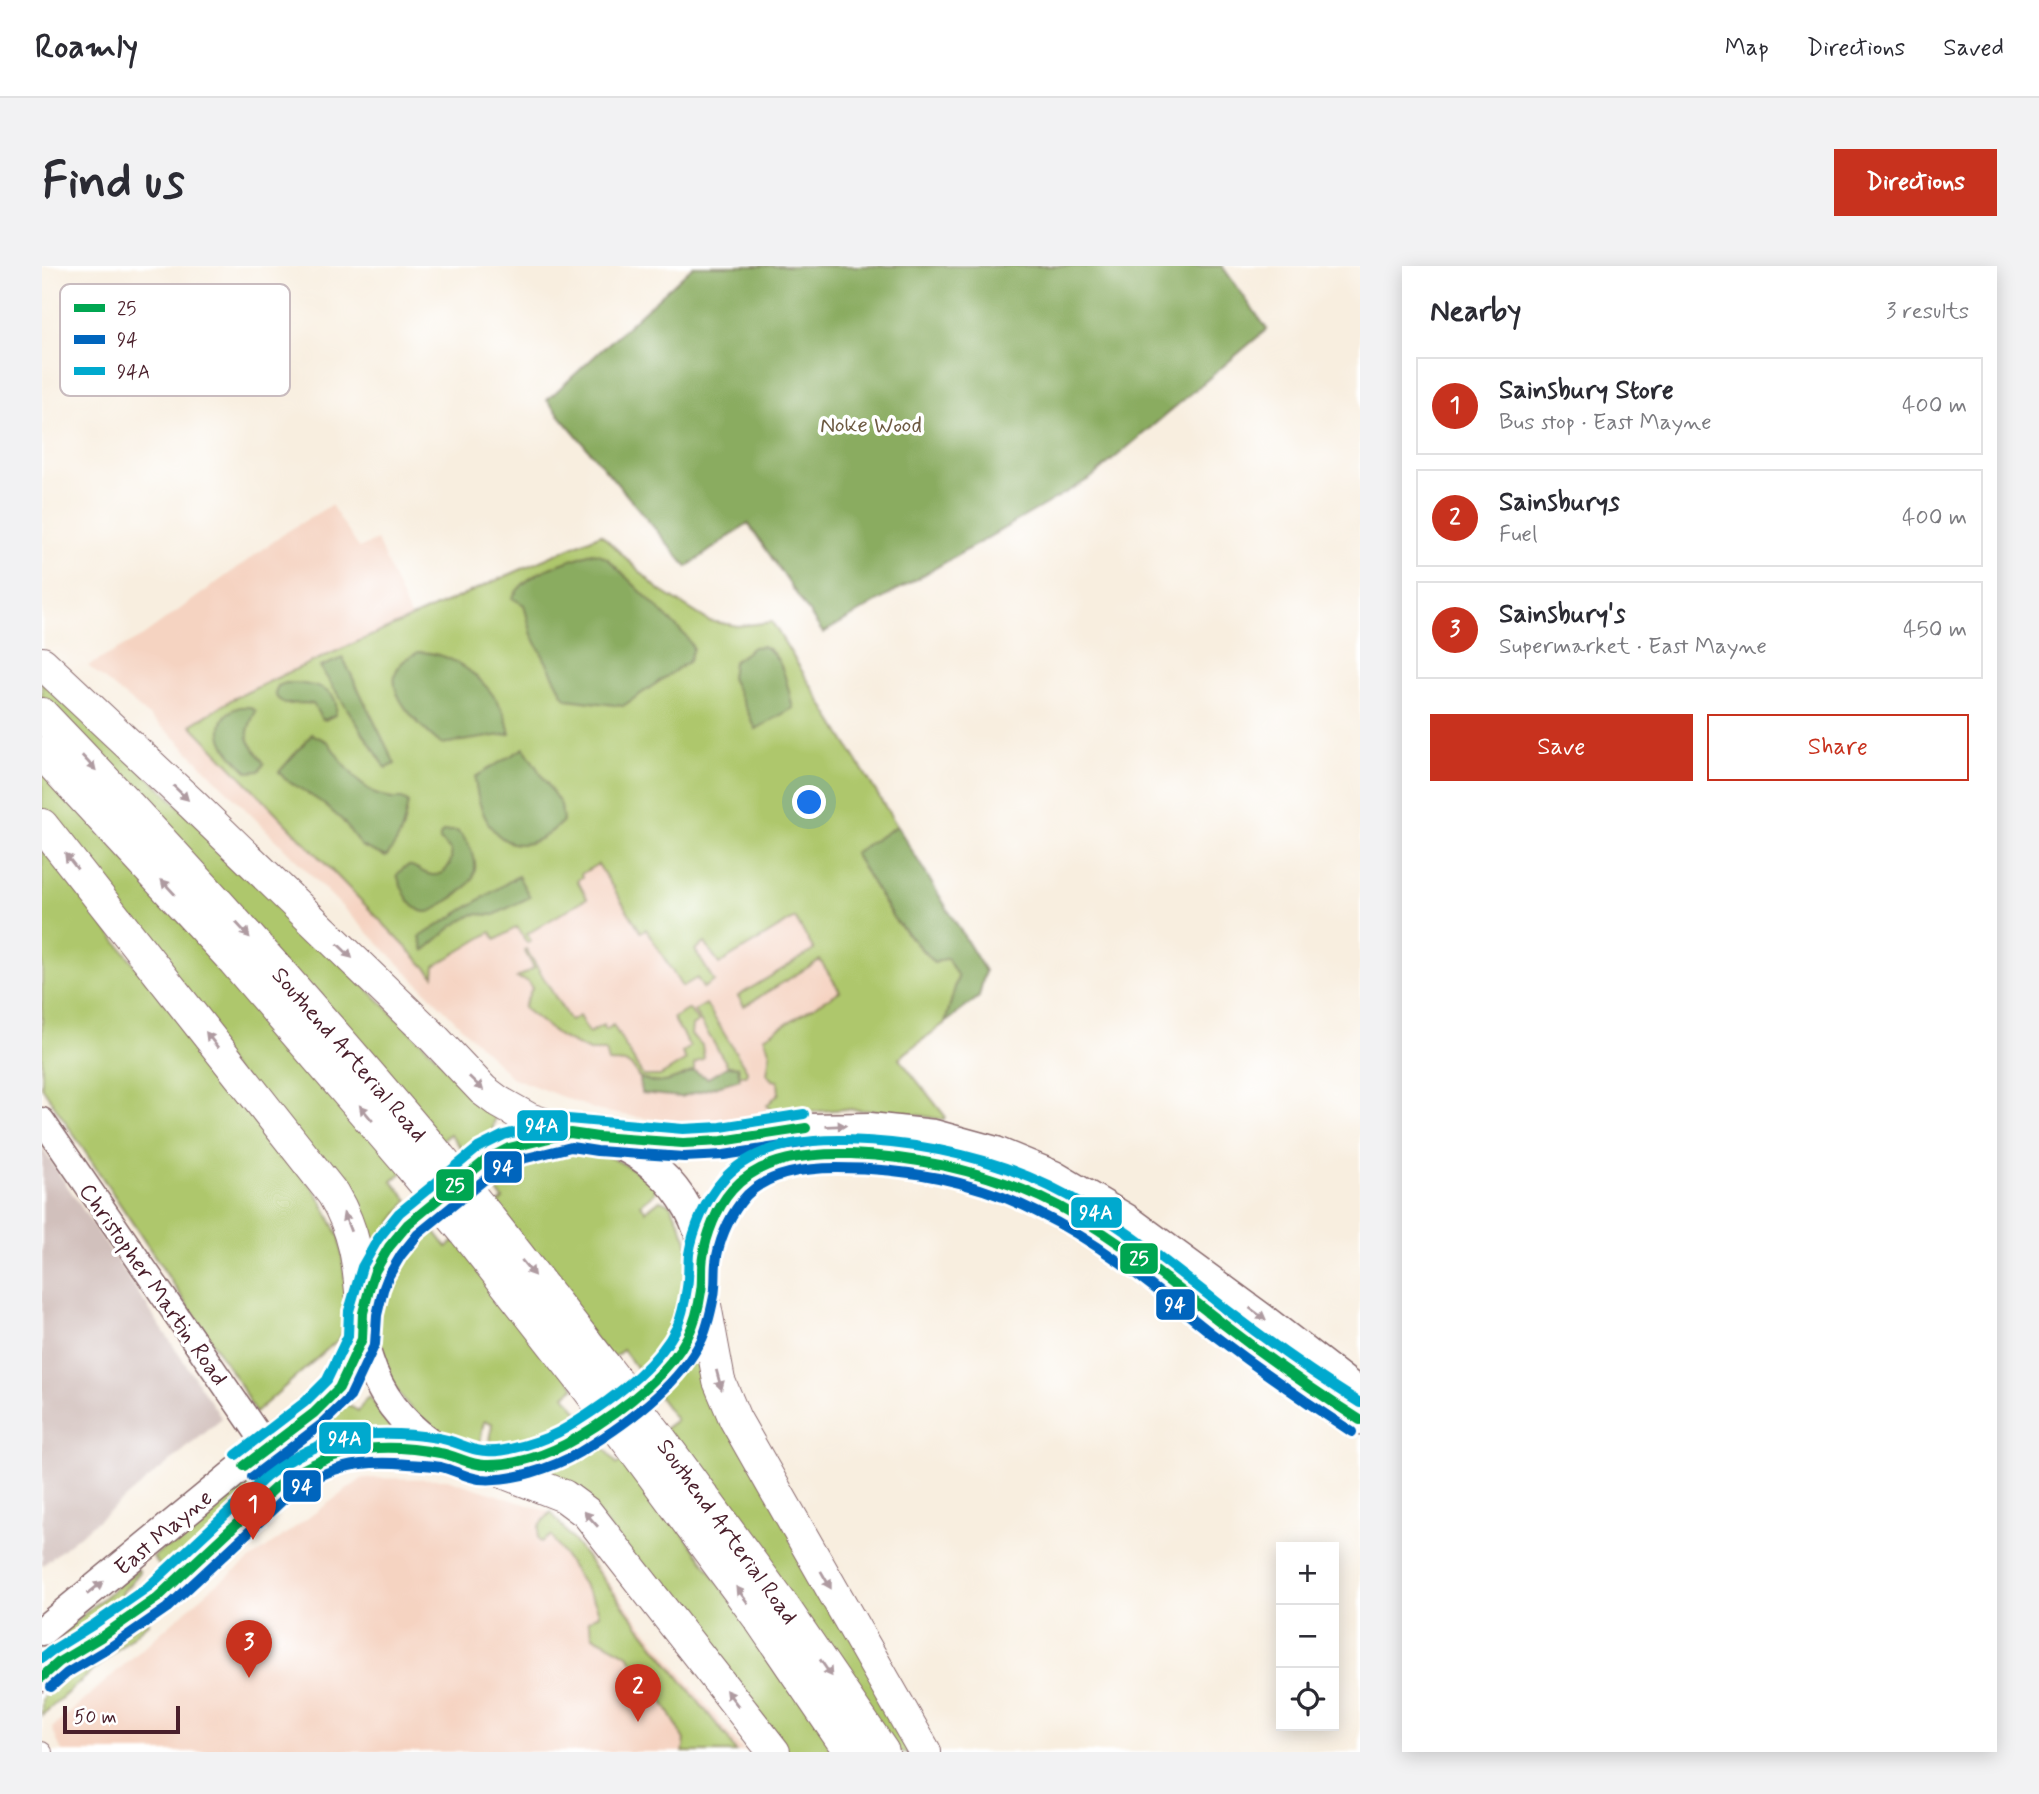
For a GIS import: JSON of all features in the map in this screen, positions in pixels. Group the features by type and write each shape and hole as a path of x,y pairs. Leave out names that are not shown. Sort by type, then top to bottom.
{"highway":[{"path":"42,663 192,804 484,1090 529,1119 584,1135"},
{"name":"Southend Arterial Road","path":"42,714 241,927 646,1443 776,1597 883,1752"},
{"name":"Southend Arterial Road","path":"42,753 215,940 319,1058 421,1157"},
{"path":"42,825 333,1194 344,1212 355,1243 363,1326"},
{"path":"702,1289 719,1381 735,1419 925,1752"},
{"name":"Southend Arterial Road","path":"646,1443 760,1620 850,1752"},
{"path":"485,1465 564,1496 587,1513 774,1752"}],"main road":[{"name":"East Mayne","path":"42,1630 331,1398 347,1373 363,1326 375,1271 388,1247 408,1224 486,1160 534,1140 584,1135 700,1143 806,1128 870,1127 934,1134 996,1151 1054,1175 1128,1219 1360,1393"},
{"path":"363,1326 378,1384 395,1412 447,1454 485,1465 524,1459 558,1448 584,1433 646,1386 669,1365 690,1334 702,1289 703,1255 694,1221 679,1194 664,1176 632,1152 584,1135"},
{"path":"703,1255 720,1208 731,1192 751,1173 777,1162 809,1155 886,1155 967,1170 1011,1185 1047,1202 1104,1235 1149,1266 1252,1346 1360,1420"},
{"name":"East Mayne","path":"42,1677 59,1662 157,1598 283,1482 307,1464 327,1456 363,1448 391,1447 447,1454"}],"street":[{"name":"Christopher Martin Road","path":"42,1120 267,1447"}],"shaded area":[{"path":"331,505 359,548 377,540 411,619 601,534 658,589 709,621 738,626 772,622 985,971 979,997 899,1058 945,1116 944,1120 906,1113 846,1109 716,1120 642,1118 599,1111 511,1077 173,736 88,666 143,636 288,531"},
{"path":"42,1148 222,1419 42,1566"},
{"path":"363,1478 447,1479 553,1513 744,1752 62,1752 52,1728 214,1586"}],"green space":[{"name":"Noke Wood","path":"693,266 1222,266 1267,329 1091,478 823,633 748,523 687,567 547,400"},
{"path":"601,534 658,589 709,621 738,626 772,622 897,826 854,853 894,919 934,963 947,958 958,977 945,1023 899,1058 945,1116 944,1120 906,1113 846,1109 774,1115 767,1105 779,1093 778,1081 772,1080 767,1074 770,1053 764,1037 840,991 820,960 744,1006 738,996 814,950 795,918 719,964 705,943 695,950 714,981 703,988 697,978 682,987 646,929 641,932 598,864 581,874 582,877 577,880 587,898 527,934 531,941 527,943 517,927 496,940 491,932 435,966 434,976 191,725 233,699 285,674"},
{"path":"591,553 608,559 686,636 693,648 689,661 623,706 567,699 532,635 524,605 512,598 519,588 536,574"},
{"path":"763,646 781,665 793,708 756,729 731,678 733,662 753,647"},
{"path":"418,652 445,657 469,670 497,701 507,720 510,734 441,744 433,737 406,709 395,686 395,675 400,665"},
{"path":"343,658 395,764 386,768 320,667"},
{"path":"42,673 496,1114 491,1136 466,1154 450,1134 438,1143 42,702"},
{"path":"285,683 312,685 328,692 334,698 335,715 325,720 313,704 285,704 277,698 275,692 278,686"},
{"path":"240,707 250,707 256,711 248,735 264,764 259,771 248,772 227,749 221,736 224,718"},
{"path":"312,734 328,742 359,782 375,794 408,802 402,831 386,857 361,846 342,820 279,772"},
{"path":"524,748 561,805 563,821 546,836 530,843 515,844 492,828 478,797 475,777"},
{"path":"42,766 404,1171 392,1181 408,1200 370,1254 42,811"},
{"path":"897,826 985,971 979,997 945,1023 958,977 947,958 934,963 894,919 854,853"},
{"path":"457,831 474,856 475,871 472,878 463,890 437,908 428,912 421,911 409,901 397,875 407,866 432,875 445,871 450,864 451,851 440,840 440,836 443,832"},
{"path":"42,848 317,1193 340,1238 347,1298 346,1322 340,1338 255,1413 241,1386 42,1087"},
{"path":"518,876 530,897 494,915 474,914 453,926 424,951 420,937"},
{"path":"526,949 570,1021 579,1016 589,1033 603,1025 606,1030 613,1025 643,1076 660,1076 686,1060 682,1053 690,1047 673,1018 689,1009 698,1022 692,1026 691,1035 702,1045 704,1058 694,1064 694,1071 667,1082 646,1082 628,1064 608,1062 605,1051 589,1051 560,1037 523,1008 532,988 527,981 517,978 534,968 524,950"},
{"path":"706,1004 747,1071 746,1075 739,1075 738,1067 728,1066 694,1011"},
{"path":"728,1066 738,1067 740,1079 681,1097 641,1093 640,1078 662,1082 694,1071 708,1078"},
{"path":"554,1148 596,1153 631,1168 655,1185 655,1193 641,1204 646,1211 660,1200 670,1204 683,1231 689,1249 691,1274 682,1316 671,1341 641,1374 623,1350 611,1359 492,1209 503,1199 488,1181 521,1161 520,1156"},
{"path":"428,1223 447,1247 459,1238 575,1387 565,1395 583,1419 546,1440 492,1448 492,1423 484,1421 480,1442 474,1445 465,1443 439,1432 417,1415 400,1396 388,1373 381,1350 378,1325 381,1299 388,1274 401,1250"},
{"path":"695,1349 700,1349 917,1752 893,1752 664,1429 676,1420 656,1393"},
{"path":"370,1397 394,1430 392,1438 361,1439 145,1591 162,1569 153,1557 274,1457 322,1426 345,1403 358,1411"},
{"path":"597,1438 617,1464 628,1456 840,1752 784,1752 597,1513 527,1472"},
{"path":"551,1512 736,1752 683,1752 685,1740 657,1691 628,1655 593,1636 588,1621 599,1614 596,1604 551,1536 541,1542 538,1538 539,1526"},
{"path":"138,1569 140,1572 122,1593 132,1605 42,1657 42,1649"},
{"path":"146,1619 149,1622 42,1715 42,1699 52,1680"}],"transit line":[{"name":"94A","path":"236,1455 305,1402 327,1380 348,1336 349,1311 362,1267 378,1239 399,1213 478,1148 504,1135 568,1119 683,1129 721,1127 804,1114"},
{"name":"25","path":"244,1466 314,1413 339,1388 362,1339 363,1313 370,1286 389,1247 408,1224 486,1160 509,1148 570,1133 683,1143 722,1141 806,1128"},
{"name":"94A","path":"42,1658 148,1587 266,1477 307,1451 348,1437 368,1434 438,1438 477,1450 499,1451 548,1437 598,1407 644,1371 677,1327 685,1298 693,1235 705,1206 716,1189 734,1169 748,1160 763,1152 795,1143 846,1140 925,1148 1001,1166 1049,1186 1119,1227 1259,1334 1360,1403"},
{"name":"94","path":"252,1477 322,1424 350,1397 375,1344 377,1315 383,1290 401,1255 418,1234 494,1172 514,1161 571,1147 684,1157 724,1155 808,1142"},
{"name":"25","path":"42,1677 59,1662 157,1598 275,1488 314,1464 353,1451 395,1448 446,1454 479,1465 496,1465 555,1450 607,1419 639,1395 667,1367 688,1336 695,1320 702,1287 702,1261 707,1240 717,1213 727,1197 757,1170 787,1159 835,1154 900,1158 971,1172 1040,1197 1065,1209 1112,1239 1256,1349 1360,1420"},
{"name":"94","path":"51,1687 67,1673 167,1608 284,1499 313,1479 342,1468 373,1463 429,1465 479,1479 504,1478 531,1473 557,1463 615,1430 664,1390 691,1358 701,1341 714,1296 721,1239 736,1209 760,1184 798,1171 863,1169 940,1178 989,1192 1037,1212 1106,1252 1246,1359 1352,1432"}],"place":[{"name":"Sainsbury Store","path":"253,1540"},
{"name":"Sainsbury's","path":"249,1678"},
{"name":"Sainsburys","path":"638,1722"}]}
